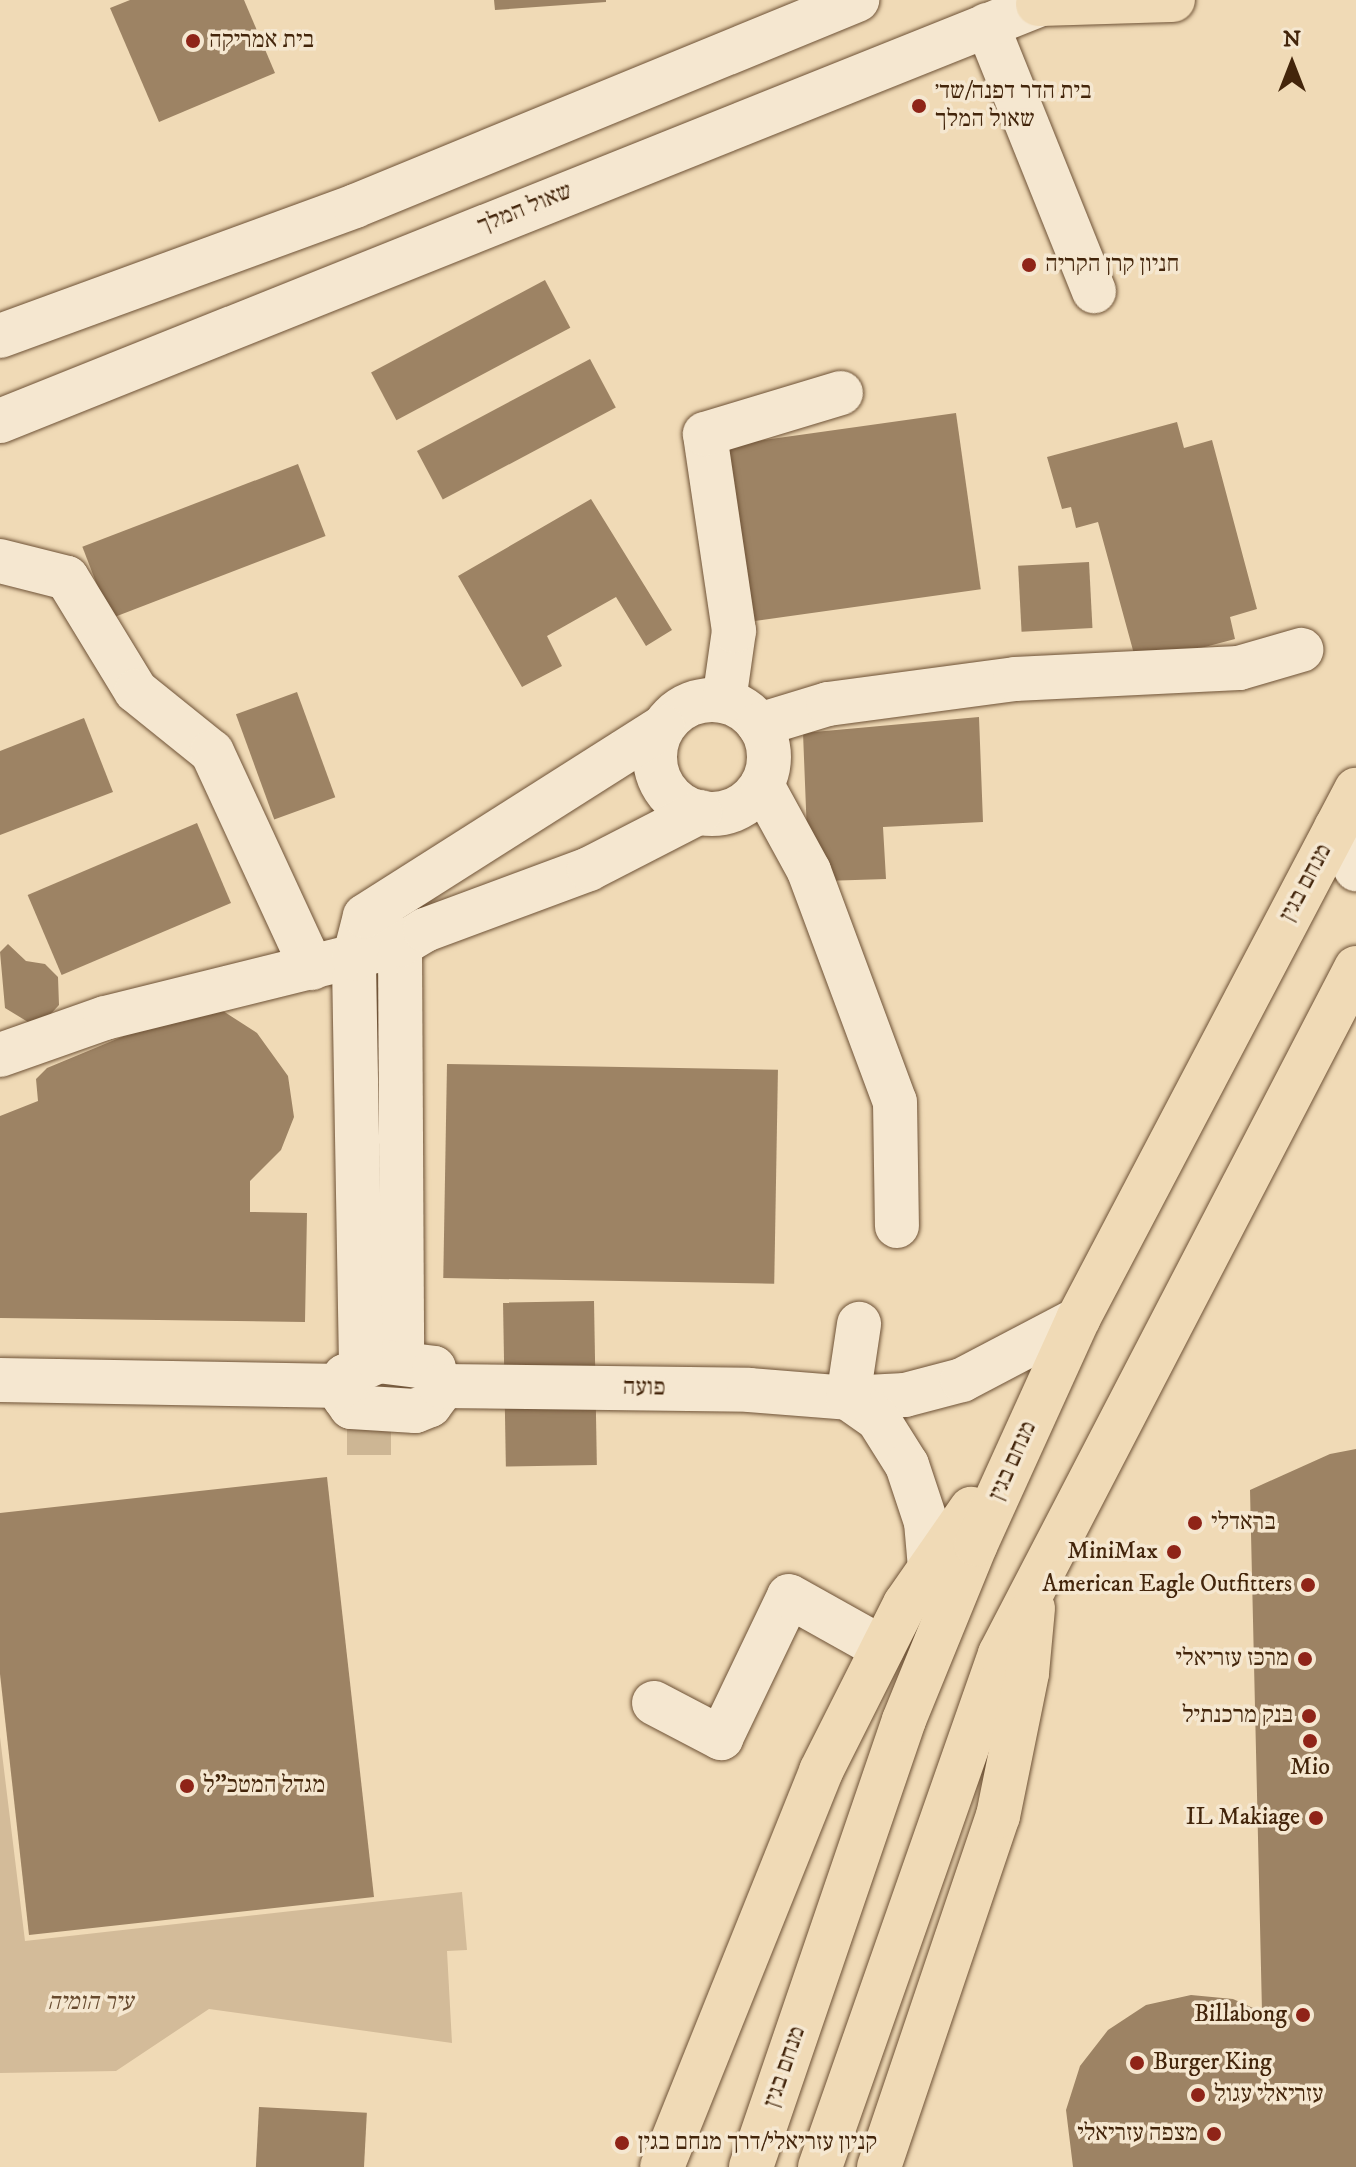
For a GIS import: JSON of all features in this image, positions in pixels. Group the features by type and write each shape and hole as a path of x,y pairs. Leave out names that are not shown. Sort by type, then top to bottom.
{"main road":[{"path":"1045,2 1173,0"},
{"name":"מנחם בגין","path":"751,2167 904,1720 1027,1428 1078,1319 1356,790"},
{"path":"820,2167 961,1757 1036,1578 1356,968"},
{"path":"662,2167 821,1771 882,1648 930,1568 1027,1428"},
{"path":"879,2167 998,1816 1027,1673 1036,1578"}],"street":[{"path":"0,336 355,206 857,0"},
{"name":"שאול המלך","path":"0,421 1045,2"},
{"path":"987,25 1094,291"},
{"path":"0,1055 105,1018 400,945 425,930 589,869 700,812 736,809 762,785 769,754 742,713 734,631 705,434 841,393"},
{"path":"0,561 67,578 136,691 212,752 333,964 368,1371"},
{"path":"333,964 365,916 663,727 690,704 742,713 1015,679 1239,668 1301,650"},
{"path":"663,727 657,744 659,779 683,806 700,812"},
{"path":"762,785 809,871 895,1102 897,1226"},
{"path":"1336,828 1356,869"},
{"path":"365,916 400,945"},
{"path":"0,1380 368,1371 434,1368 440,1386 430,1405 415,1411 367,1411 351,1407 368,1371 400,945"},
{"name":"פועה","path":"440,1386 749,1390 848,1398 905,1395 962,1380 1078,1319"},
{"path":"859,1324 848,1398 878,1419 907,1465 926,1522 930,1568"},
{"path":"654,1703 721,1738 789,1596 882,1648"}],"green space":[{"name":"עיר הומיה","path":"0,1737 25,1941 462,1892 467,1950 447,1951 452,2043 209,2009 116,2071 0,2073"}],"building":[{"name":"בית אמריקה","path":"130,0 244,0 275,73 159,122 110,8"},
{"path":"494,0 606,0 606,2 495,10"},
{"path":"545,280 570,328 396,420 371,372"},
{"path":"590,359 616,408 443,500 417,451"},
{"path":"956,413 981,589 747,622 722,446"},
{"path":"1177,422 1184,448 1212,440 1257,609 1230,617 1235,639 1137,665 1098,522 1076,528 1071,507 1062,509 1047,457"},
{"path":"298,464 326,536 110,619 82,547"},
{"path":"591,499 672,630 646,646 616,597 547,636 562,666 522,687 458,576"},
{"path":"1089,562 1092,628 1022,632 1018,566"},
{"path":"297,692 335,797 274,819 236,714"},
{"path":"979,717 983,822 883,827 886,879 824,881 807,834 803,733"},
{"path":"84,718 113,792 0,835 0,751"},
{"path":"197,823 231,903 62,975 28,895"},
{"path":"8,944 26,961 45,964 58,977 59,1005 47,1018 28,1022 5,1008 0,952"},
{"path":"223,1011 257,1033 288,1076 294,1117 281,1150 250,1181 250,1212 307,1213 305,1322 0,1318 0,1116 38,1101 36,1079 47,1068 177,1014"},
{"path":"447,1064 778,1070 774,1284 443,1278"},
{"path":"594,1301 597,1465 506,1467 503,1303"},
{"name":"מרכז עזריאלי","path":"1356,1449 1356,2167 1073,2167 1066,2110 1080,2066 1108,2030 1146,2005 1191,1995 1233,1999 1262,2012 1250,1490 1330,1454"},
{"name":"מגדל המטכ\"ל","path":"327,1477 374,1897 29,1935 0,1674 0,1513"},
{"path":"259,2107 367,2113 364,2167 256,2167"}],"tunnel":[{"path":"369,1411 369,1463"}],"place":[{"name":"בית אמריקה","path":"193,41"},
{"name":"בית הדר דפנה/שד׳ שאול המלך","path":"919,106"},
{"name":"חניון קרן הקריה","path":"1029,265"},
{"name":"בראדלי","path":"1195,1523"},
{"name":"MiniMax","path":"1174,1552"},
{"name":"American Eagle Outfitters","path":"1308,1585"},
{"name":"מרכז עזריאלי","path":"1305,1659"},
{"name":"בנק מרכנתיל","path":"1309,1716"},
{"name":"Mio","path":"1310,1741"},
{"name":"מגדל המטכ\"ל","path":"187,1786"},
{"name":"IL Makiage","path":"1316,1818"},
{"name":"Billabong","path":"1303,2015"},
{"name":"Burger King","path":"1137,2063"},
{"name":"עזריאלי עגול","path":"1198,2095"},
{"name":"מצפה עזריאלי","path":"1214,2134"},
{"name":"קניון עזריאלי/דרך מנחם בגין","path":"622,2143"}]}
